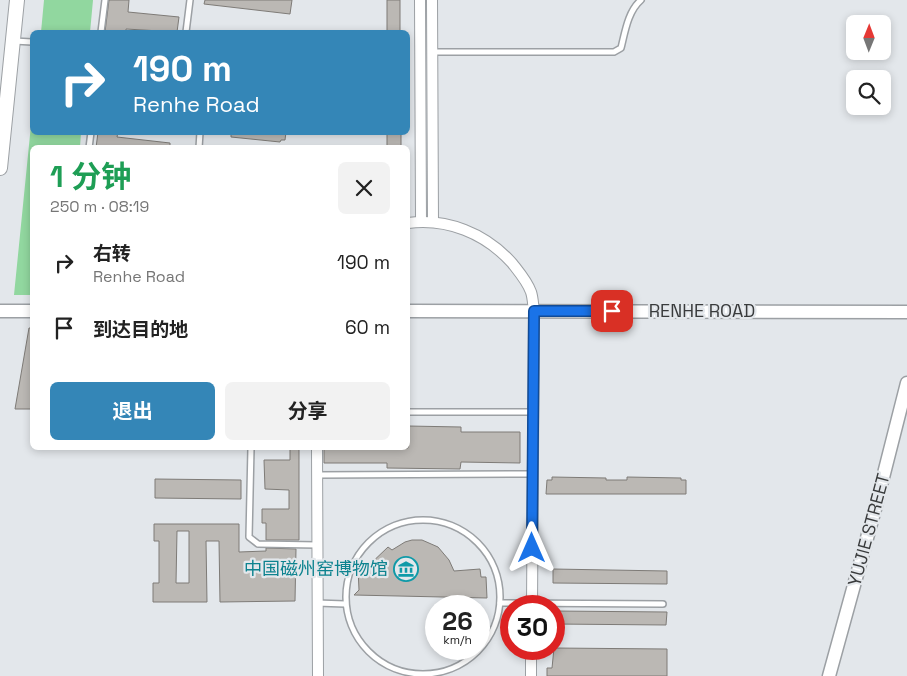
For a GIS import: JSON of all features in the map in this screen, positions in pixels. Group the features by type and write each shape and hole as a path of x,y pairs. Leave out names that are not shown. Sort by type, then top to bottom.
{"main road":[{"path":"0,168 17,0"}],"street":[{"path":"420,0 420,222"},
{"path":"432,0 433,222"},
{"path":"410,223 433,222 453,226 491,244 505,255 525,279 532,293 534,311 532,595"},
{"path":"0,311 30,311"},
{"name":"RENHE ROAD","path":"410,311 907,312"},
{"name":"YUJIE STREET","path":"829,676 907,384"},
{"path":"317,450 318,676"},
{"path":"531,660 531,676"}],"lane":[{"path":"102,30 105,0"},
{"path":"186,30 190,0"},
{"path":"432,52 614,52 621,48 627,24 635,7 641,0"},
{"path":"13,40 30,42"},
{"path":"410,412 533,412"},
{"path":"251,450 249,537 258,544 317,545"},
{"path":"317,475 533,474"},
{"path":"418,520 437,521 455,526 478,543 490,558 497,575 500,603 497,620 490,637 479,651 465,662 449,670 432,674 414,674 397,670 381,662 367,651 356,637 349,621 345,604 348,576 361,550 382,531 399,523 418,520"},
{"path":"317,603 345,604"},
{"path":"565,605 663,604"}],"green space":[{"path":"44,0 93,0 90,30 41,30"},
{"path":"30,135 81,135 80,145 30,145 30,295 14,295"}],"building":[{"path":"109,0 129,0 128,12 179,17 177,30 105,30"},
{"path":"205,0 292,0 290,14 204,4"},
{"path":"387,0 400,0 400,30 387,30"},
{"path":"98,135 117,135 117,137 170,143 170,145 96,145"},
{"path":"231,135 286,135 285,140 280,142 231,137"},
{"path":"387,135 401,135 401,145 387,145"},
{"path":"29,328 30,328 30,409 15,409"},
{"path":"410,426 461,427 461,432 520,432 520,463 461,462 460,469 387,468 387,463 324,463 324,450 410,450"},
{"path":"290,450 299,450 299,540 266,540 266,523 262,523 262,509 289,509 289,490 265,489 264,460 290,460"},
{"path":"552,477 606,478 606,480 627,480 627,477 681,478 681,480 686,480 686,494 546,494 547,480 552,480"},
{"path":"155,479 241,480 241,499 155,498"},
{"path":"154,524 239,524 239,552 266,551 266,548 296,549 295,601 220,602 219,541 206,541 207,602 153,602 153,583 159,583 159,541 154,541","holes":["177,531 189,531 189,583 176,583"]},
{"name":"中国磁州窑博物馆","path":"422,540 438,547 449,560 454,571 480,569 481,577 486,577 487,595 425,595 425,597 354,595 359,590 358,568 366,568 388,547 392,550 405,542"},
{"path":"553,569 667,571 667,584 553,583"},
{"path":"565,611 667,612 666,625 565,624"},
{"path":"565,648 667,649 667,676 547,676 547,668 552,668 553,660 565,660"}],"place":[{"name":"中国磁州窑博物馆","path":"406,569"}],"route":[{"path":"532,548 534,311 612,311"}]}
